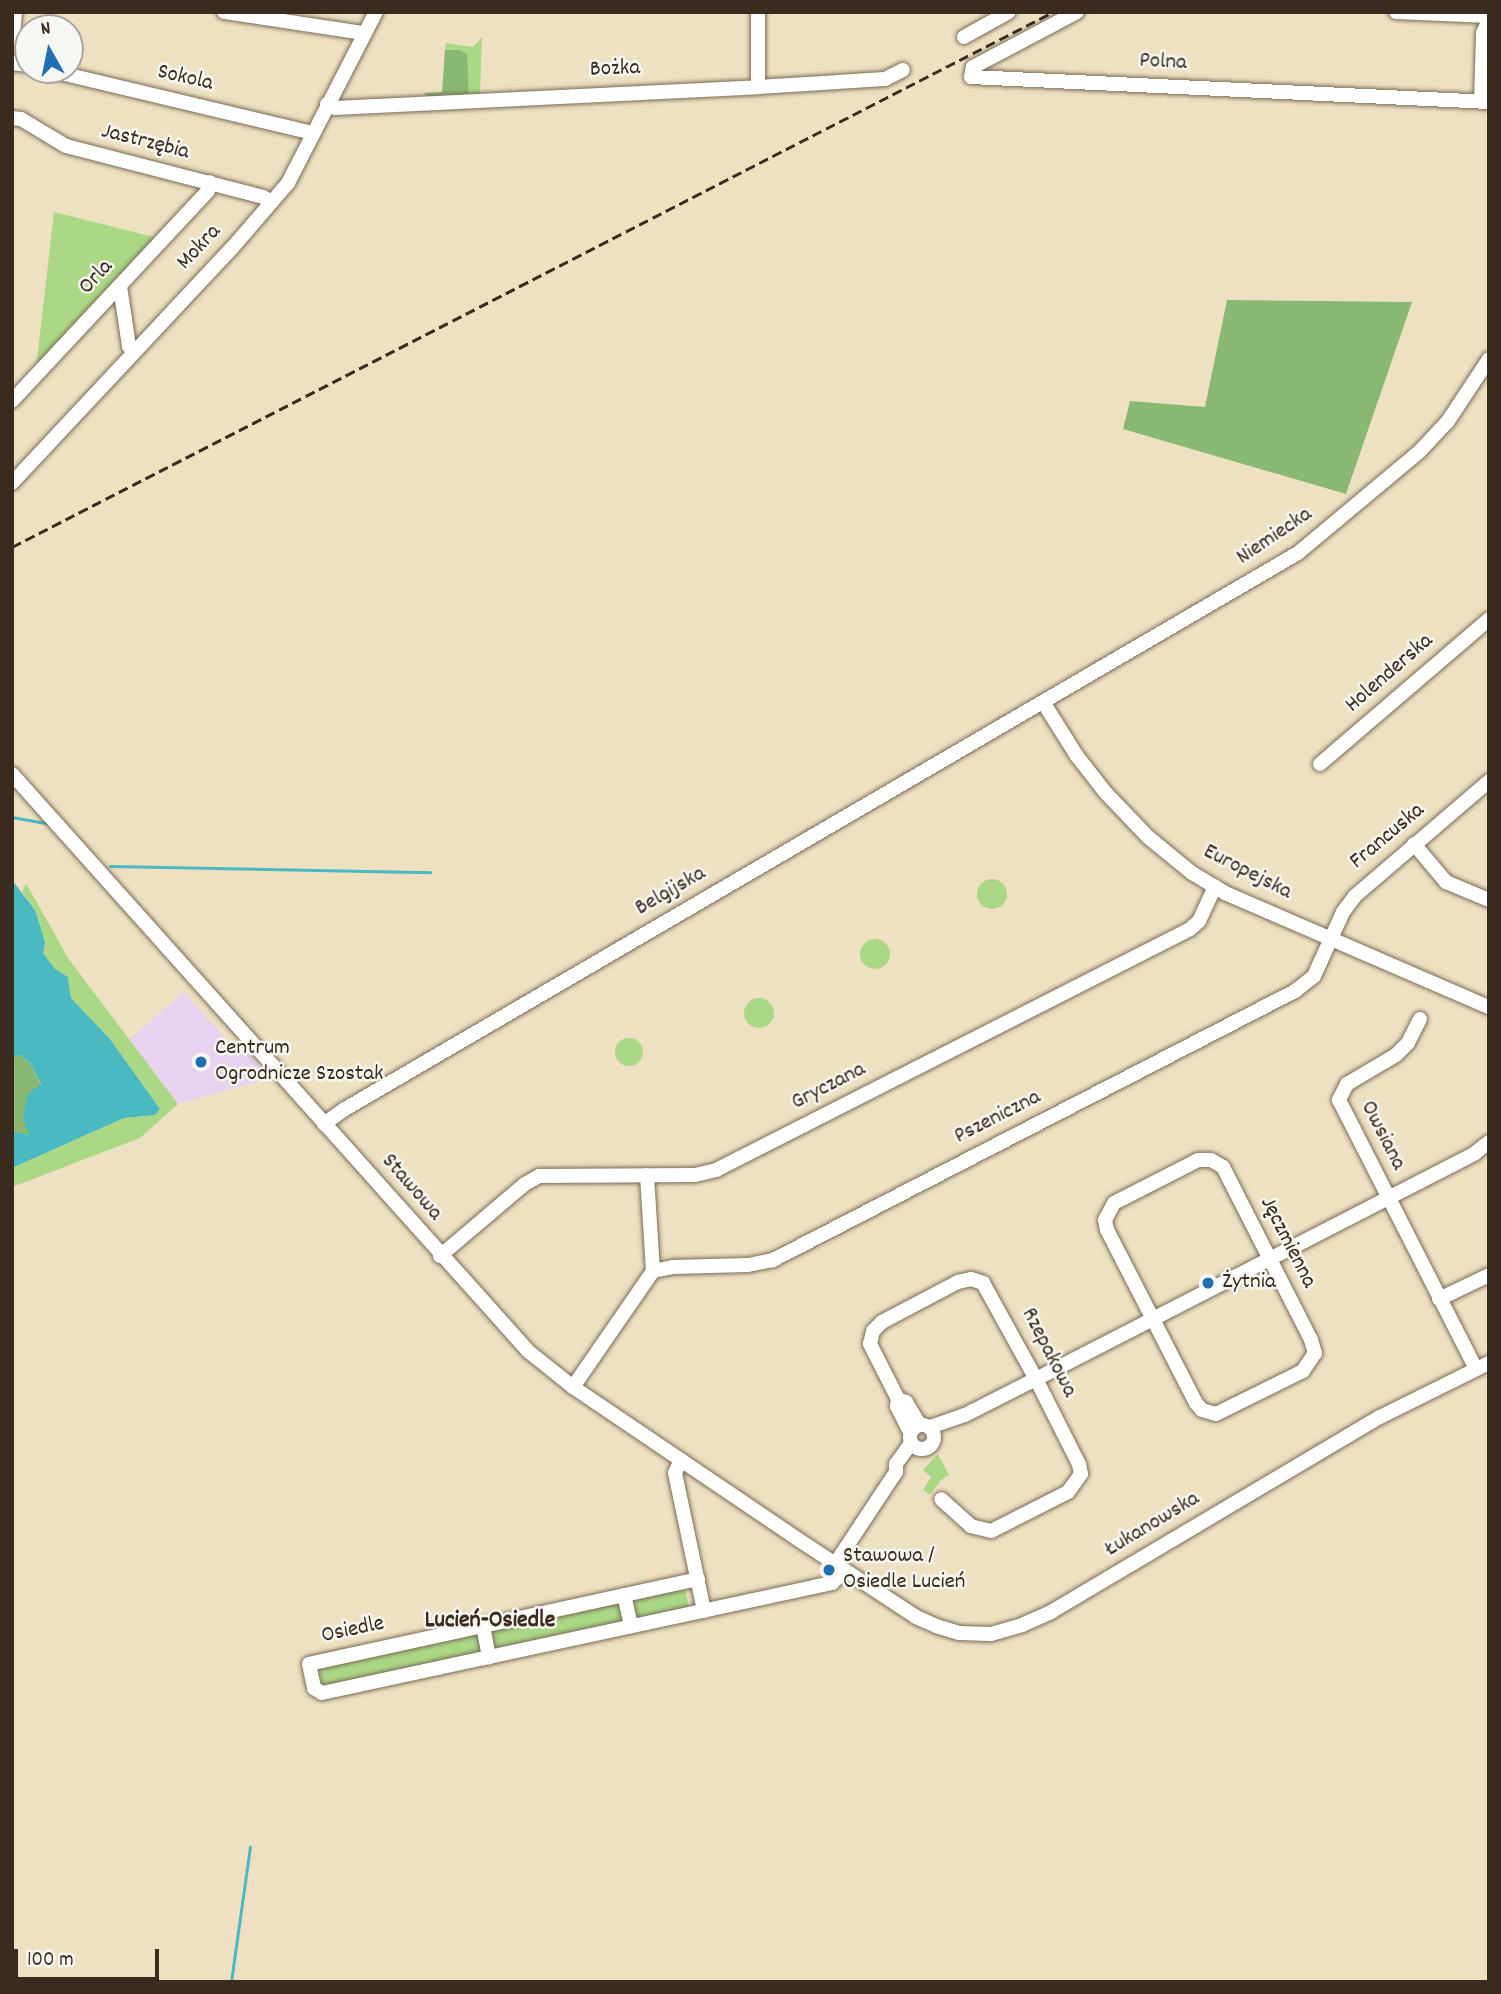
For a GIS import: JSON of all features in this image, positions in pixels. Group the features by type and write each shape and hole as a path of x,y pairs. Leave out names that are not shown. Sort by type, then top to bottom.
{"street":[{"path":"12,46 15,12"},
{"path":"224,12 363,33"},
{"name":"Mokra","path":"12,483 288,183 376,12"},
{"path":"758,12 758,87"},
{"path":"964,37 1009,12"},
{"name":"Polna","path":"1077,12 973,68 971,77 1485,102 1483,33 1489,18 1396,12"},
{"name":"Bożka","path":"327,104 335,108 758,87 886,79 903,70"},
{"name":"Sokola","path":"84,79 312,133"},
{"name":"Jastrzębia","path":"12,118 21,119 66,146 210,182 272,202"},
{"name":"Orla","path":"12,401 208,191 210,182"},
{"path":"120,286 129,346 134,351"},
{"name":"Niemiecka","path":"1044,702 1298,553 1420,451 1448,421 1489,359"},
{"name":"Holenderska","path":"1320,764 1489,620"},
{"name":"Europejska","path":"1044,702 1077,756 1105,792 1164,851 1215,887 1489,1007"},
{"name":"Belgijska","path":"324,1124 354,1103 1044,702"},
{"name":"Stawowa","path":"12,774 513,1336 573,1387 840,1567"},
{"name":"Francuska","path":"1330,939 1355,896 1489,781"},
{"path":"1414,844 1446,882 1489,900"},
{"name":"Gryczana","path":"440,1256 534,1178 706,1173 728,1164 1191,929 1199,921 1215,887"},
{"name":"Pszeniczna","path":"653,1271 673,1267 748,1265 773,1260 1295,991 1314,976 1330,939"},
{"name":"Owsiana","path":"1420,1019 1408,1043 1396,1055 1347,1084 1340,1095 1342,1110 1440,1299 1482,1366"},
{"path":"840,1567 896,1472 896,1464 921,1435 960,1422 965,1415 1475,1153 1489,1142"},
{"name":"Jęczmienna","path":"1198,1160 1215,1161 1223,1167 1269,1259 1311,1340 1315,1353 1308,1366 1281,1382 1222,1412 1207,1413 1196,1403 1107,1230 1106,1214 1114,1203 1198,1160"},
{"path":"573,1387 653,1271 647,1175"},
{"path":"1440,1299 1489,1275"},
{"name":"Rzepakowa","path":"921,1435 906,1402 898,1399 870,1345 873,1331 882,1322 964,1280 978,1280 988,1287 1079,1464 1081,1474 1074,1487 991,1531 971,1526 941,1499"},
{"name":"Łukanowska","path":"840,1567 916,1617 936,1626 970,1634 1004,1632 1051,1612 1380,1417 1482,1366"},
{"path":"681,1460 675,1473 704,1611"},
{"name":"Osiedle","path":"698,1579 309,1664 314,1688 322,1693 832,1583 840,1567"},
{"path":"624,1595 632,1626"},
{"path":"483,1626 489,1657"}],"shaded area":[{"name":"Centrum Ogrodnicze Szostak","path":"184,992 232,1046 239,1042 270,1078 178,1104 129,1040"}],"green space":[{"path":"482,37 480,94 469,95 466,54 445,50 446,43 473,47"},
{"path":"445,50 460,50 467,54 469,95 426,96 424,93 442,92"},
{"path":"54,212 158,238 71,327 70,332 36,369"},
{"path":"1227,300 1412,302 1346,494 1123,429 1130,401 1205,407"},
{"path":"992,879 1003,883 1007,894 1003,905 992,909 981,905 977,894 981,883"},
{"path":"26,883 68,958 178,1104 140,1138 12,1187 12,1168 124,1118 155,1115 160,1109 110,1039 71,998 68,977 55,969 43,953 35,910 22,892"},
{"path":"875,939 886,943 890,954 886,965 875,969 864,965 860,954 864,943"},
{"path":"759,998 770,1002 774,1013 770,1024 759,1028 748,1024 744,1013 748,1002"},
{"path":"629,1038 639,1042 643,1052 639,1062 629,1066 619,1062 615,1052 619,1042"},
{"path":"20,1055 30,1063 41,1085 29,1135 12,1131 12,1057"},
{"path":"938,1454 949,1475 941,1480 930,1495 923,1490 931,1477 923,1470"},
{"path":"685,1588 689,1609 637,1619 633,1598"},
{"path":"619,1603 623,1622 495,1649 491,1630"},
{"path":"477,1633 482,1653 329,1689 321,1684 320,1666"}],"water":[{"path":"12,880 35,910 45,942 43,953 55,969 68,977 71,998 110,1039 160,1109 155,1115 124,1118 12,1168 12,1131 29,1135 23,1117 28,1094 41,1084 30,1063 20,1055 12,1057"}],"waterway":[{"path":"12,817 46,823"},
{"path":"110,866 430,872"},
{"path":"231,1982 250,1847"}],"railway":[{"path":"12,547 1053,12"}],"place":[{"name":"Centrum Ogrodnicze Szostak","path":"201,1062"},
{"name":"Żytnia","path":"1208,1283"},
{"name":"Stawowa / Osiedle Lucień","path":"829,1570"}],"district":[{"name":"Lucień-Osiedle","path":"490,1622"}]}
